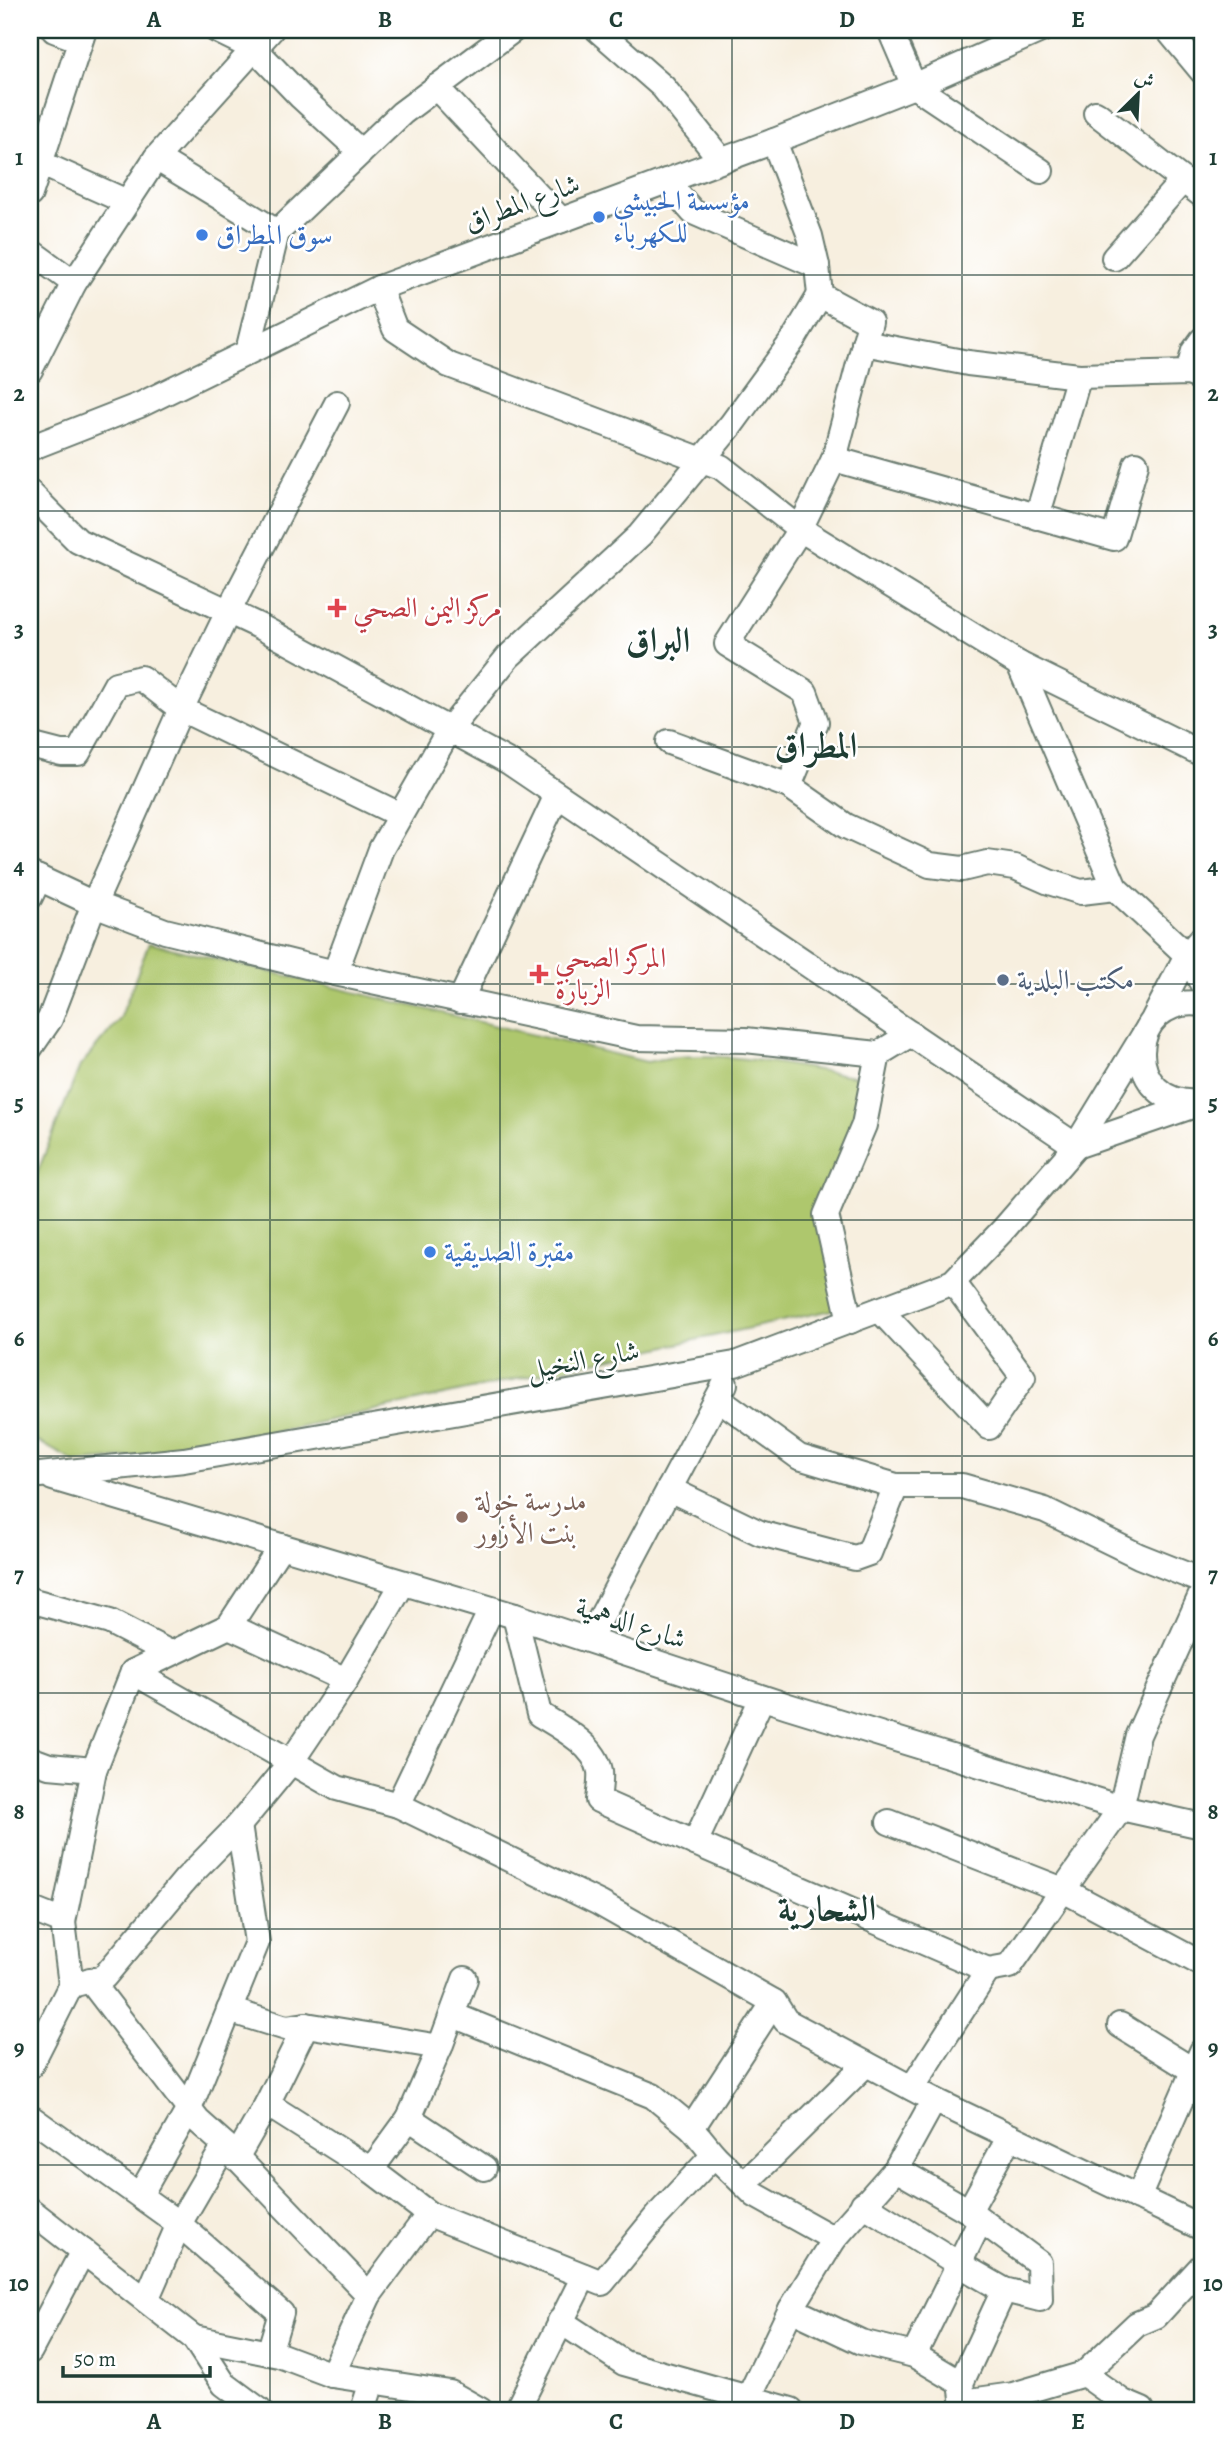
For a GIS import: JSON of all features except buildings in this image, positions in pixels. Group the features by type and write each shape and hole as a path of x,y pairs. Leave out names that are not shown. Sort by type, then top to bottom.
{"street":[{"path":"30,194 82,35 54,30"},
{"path":"216,30 263,39 301,97 361,152"},
{"path":"598,30 663,87 721,160"},
{"path":"890,30 914,86 1041,171"},
{"name":"شارع المطراق","path":"30,448 140,405 379,288 774,141 914,86 1041,30"},
{"path":"1168,30 1202,71"},
{"path":"248,351 277,232 402,113 503,32"},
{"path":"30,370 74,283 156,158 263,39"},
{"path":"436,88 561,220"},
{"path":"1096,113 1193,188 1114,258"},
{"path":"335,974 381,849 449,730 508,657 639,536 732,425 793,340 820,295 810,236 774,141"},
{"path":"156,158 277,232"},
{"path":"40,163 127,202"},
{"path":"666,181 693,212 817,266"},
{"path":"30,251 74,283"},
{"path":"379,288 394,330 449,365 721,467 800,529 1019,664 1202,754"},
{"path":"789,786 816,722 805,692 726,644 800,529 834,459 870,322 820,295"},
{"path":"864,343 968,363 1079,376 1195,375 1194,351 1202,340"},
{"path":"1037,517 1079,376"},
{"path":"30,1048 50,1019 94,904 181,709 228,612 337,403"},
{"path":"834,459 1114,538 1136,464"},
{"path":"30,493 78,541 228,612 509,762 1076,1146 1202,1102"},
{"path":"1019,664 1115,888 1195,947 1202,983"},
{"path":"30,745 61,753 78,753 116,684 141,678 181,709 400,816"},
{"path":"668,742 789,786 846,826 930,865 962,869 987,863 1006,865 1081,892 1115,888"},
{"path":"460,1001 557,795"},
{"path":"33,883 165,931 335,974 636,1038 745,1040 878,1054 911,1034"},
{"name":"شارع النخيل","path":"36,1476 184,1460 735,1364 953,1282 1003,1230 1076,1146 1195,947"},
{"path":"1202,1004 1183,1003 1167,1009 1149,1027 1141,1048 1142,1064 1153,1084 1171,1099 1186,1103 1202,1102"},
{"path":"849,1321 826,1215 864,1125 878,1054"},
{"path":"880,1310 989,1427 1023,1377 953,1282"},
{"path":"589,1640 735,1364"},
{"path":"718,1398 799,1457 896,1486 962,1486 1045,1510 1139,1556 1202,1581"},
{"name":"شارع الدهمية","path":"36,1476 503,1613 762,1698 1122,1808 1202,1826"},
{"path":"669,1489 761,1533 855,1558 869,1552 896,1486"},
{"path":"281,1546 229,1626 133,1672 94,1770 63,1922 80,1983 198,2121 369,2295"},
{"path":"30,2066 80,1983 104,1977 186,1879 239,1825 291,1762 346,1680 403,1583"},
{"path":"503,1613 539,1714 565,1730 592,1753 600,1771 598,1800 988,1970 1010,1966 1122,1808 1138,1735 1202,1593"},
{"path":"30,1600 110,1622 170,1653"},
{"path":"398,1805 503,1613"},
{"path":"229,1626 346,1680"},
{"path":"133,1672 337,1788 398,1805 599,1903 774,2002 786,2021 934,2100 1202,2228"},
{"path":"695,1843 762,1698"},
{"path":"30,1759 49,1766 94,1770"},
{"path":"889,1822 1063,1890 1202,1964"},
{"path":"140,2195 189,2109 257,1942 239,1825"},
{"path":"30,1909 63,1922"},
{"path":"912,2088 988,1970"},
{"path":"371,2170 410,2118 465,1979"},
{"path":"692,2128 774,2002"},
{"path":"229,2010 286,2028 306,2025 440,2047"},
{"path":"453,2015 653,2096 692,2128 714,2155 755,2195 834,2239"},
{"path":"146,2300 179,2224 267,2104 306,2025"},
{"path":"1120,2025 1199,2066 1138,2198"},
{"path":"744,2184 866,2064"},
{"path":"748,2399 791,2309 834,2239 895,2169 934,2100"},
{"path":"267,2104 371,2170 429,2214 602,2283 656,2217 714,2155"},
{"path":"30,2117 179,2224 281,2313 269,2353"},
{"path":"410,2118 484,2168"},
{"path":"914,2355 957,2263 1010,2136"},
{"path":"863,2204 1004,2290 1040,2299 1039,2263 975,2216 895,2169"},
{"path":"31,2214 194,2338 224,2384 259,2410"},
{"path":"332,2375 369,2295 429,2214"},
{"path":"30,2351 83,2251"},
{"path":"791,2309 860,2342 914,2355 960,2398 1013,2395 1084,2374 1138,2324 1156,2316 1202,2266"},
{"path":"517,2410 584,2276"},
{"path":"960,2398 1004,2290"},
{"path":"560,2321 624,2363 791,2410"},
{"path":"194,2338 269,2353 332,2375 450,2393 480,2410"},
{"path":"1084,2374 1123,2402 1142,2410"},
{"path":"363,2410 372,2382"}],"green space":[{"path":"149,943 647,1062 671,1057 725,1057 861,1077 879,1104 828,1211 837,1309 174,1454 75,1462 30,1437 30,1191 80,1066 120,1019"}],"place":[{"name":"مؤسسة الحبيشي للكهرباء","path":"599,217"},
{"name":"سوق المطراق","path":"202,235"},
{"name":"مركز اليمن الصحي","path":"337,608"},
{"name":"المركز الصحي الزبارة","path":"539,974"},
{"name":"مكتب البلدية","path":"1003,980"},
{"name":"مقبرة الصديقية","path":"430,1252"},
{"name":"مدرسة خولة بنت الأزور","path":"462,1517"}],"district":[{"name":"البراق","path":"658,640"},
{"name":"المطراق","path":"816,745"},
{"name":"الشحارية","path":"827,1908"}]}
